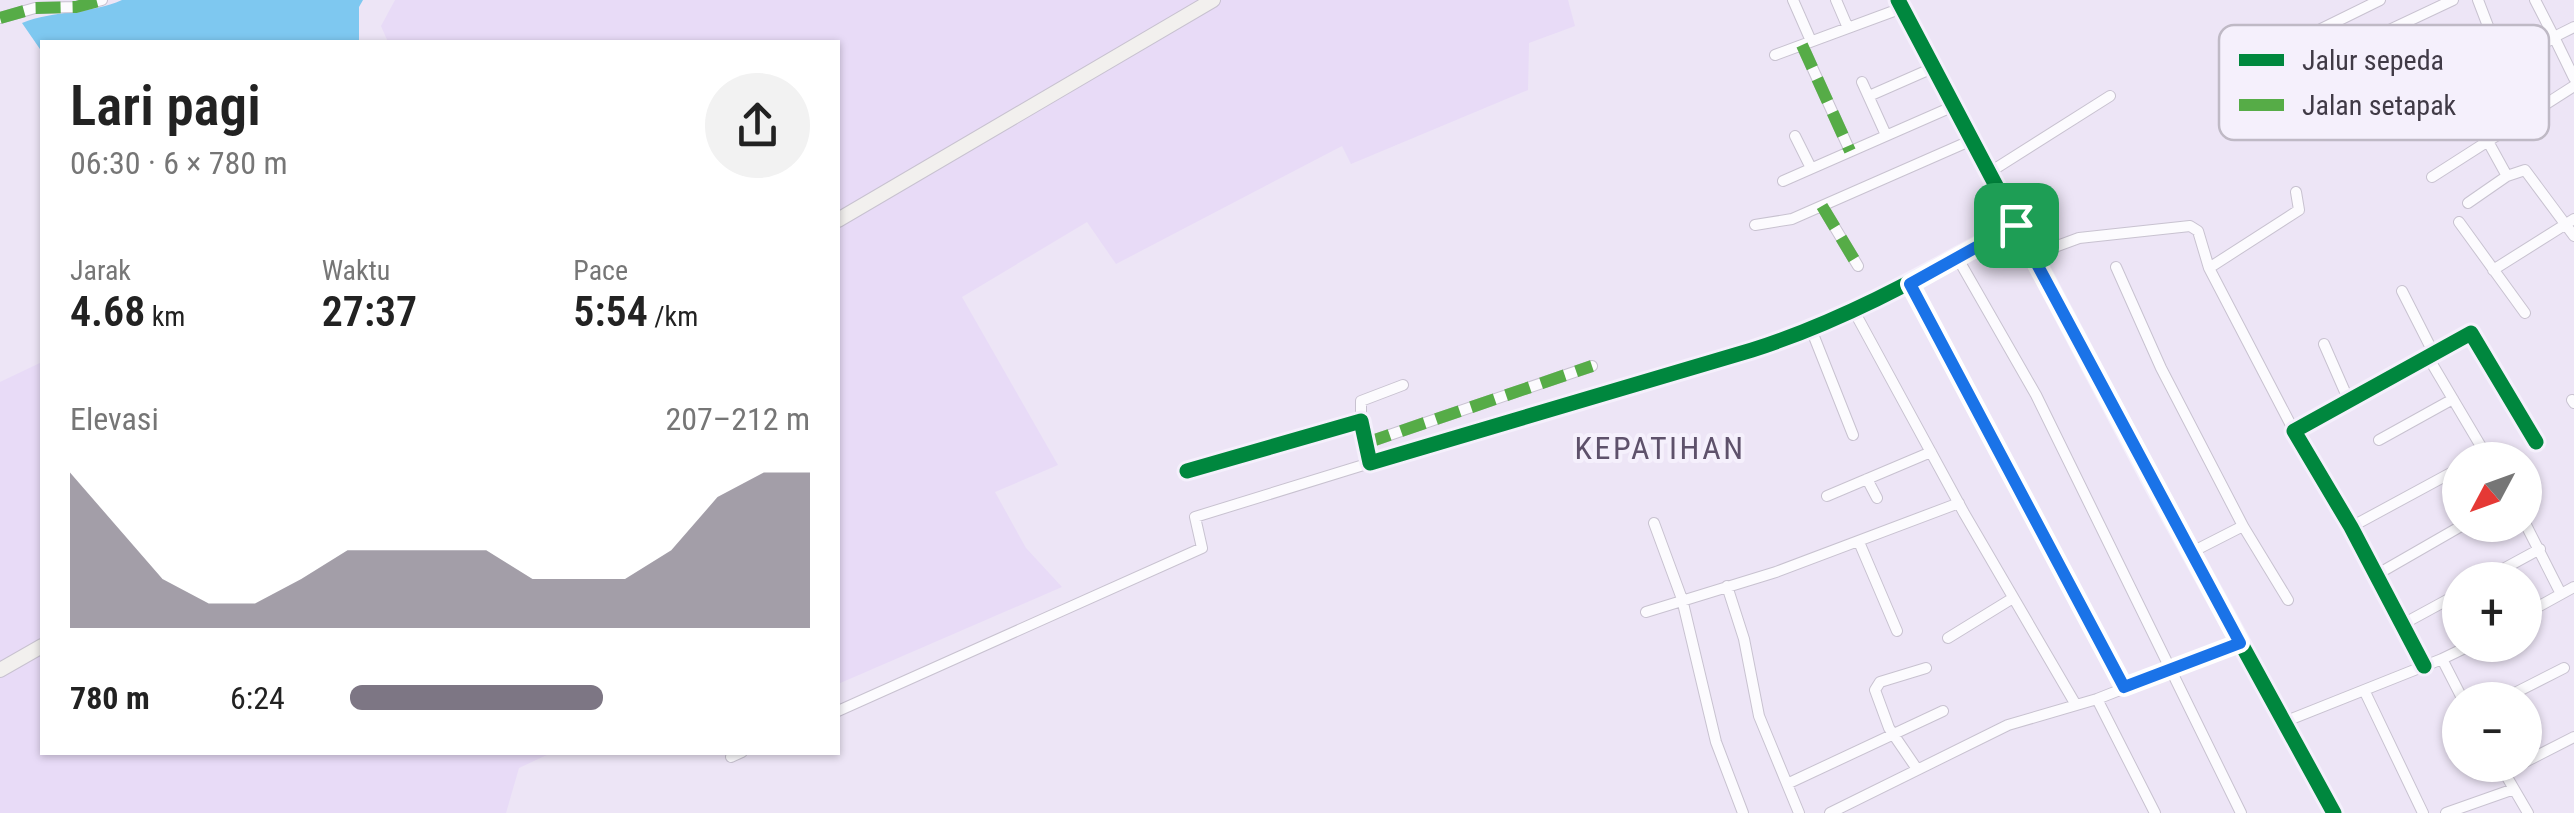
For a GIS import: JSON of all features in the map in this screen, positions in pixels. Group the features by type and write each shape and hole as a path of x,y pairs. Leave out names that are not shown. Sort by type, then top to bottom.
{"street":[{"path":"0,18 35,8 102,0"},
{"path":"840,219 1213,0"},
{"path":"1793,0 1850,151"},
{"path":"1836,0 1848,28"},
{"path":"2330,25 2380,0"},
{"path":"2399,25 2454,0"},
{"path":"2478,0 2487,25"},
{"path":"2535,0 2548,25"},
{"path":"1775,55 1900,4 2190,553 2334,813"},
{"path":"2549,41 2574,27"},
{"path":"2549,28 2574,78"},
{"path":"1869,96 1934,67"},
{"path":"1862,82 1886,135"},
{"path":"2549,102 2574,86"},
{"path":"1990,172 2110,96"},
{"path":"1783,181 1954,106"},
{"path":"1796,136 1811,168"},
{"path":"1755,225 1792,218 1972,140"},
{"path":"2432,177 2491,140"},
{"path":"2488,142 2507,176"},
{"path":"2468,204 2507,176 2527,171 2570,222 2574,236"},
{"path":"2209,268 2299,210 2296,192"},
{"path":"1822,206 1858,266"},
{"path":"2459,222 2525,313"},
{"path":"2493,270 2570,222"},
{"path":"840,710 1202,548 1195,517 1548,408 1752,350 1854,311 2016,225"},
{"path":"2033,255 2079,238 2190,226 2198,231 2209,268 2424,666"},
{"path":"1957,257 2036,396 2241,813"},
{"path":"2116,267 2161,368 2243,526 2288,600"},
{"path":"1910,284 2124,687"},
{"path":"2402,291 2475,442"},
{"path":"1854,311 2076,705"},
{"path":"1811,329 1853,435"},
{"path":"2294,430 2469,333 2474,334 2536,442"},
{"path":"2324,344 2349,401"},
{"path":"1366,443 1592,366"},
{"path":"1370,463 1360,402 1403,385"},
{"path":"1541,385 1548,408"},
{"path":"2379,440 2453,399"},
{"path":"1187,471 1362,421"},
{"path":"1828,496 1931,452"},
{"path":"2350,527 2442,478"},
{"path":"1868,479 1876,498"},
{"path":"1646,612 1859,542 1959,503"},
{"path":"1654,523 1682,599 1716,742 1743,813"},
{"path":"2190,553 2243,526"},
{"path":"2376,575 2442,537"},
{"path":"1859,542 1897,631"},
{"path":"2536,542 2561,594"},
{"path":"2516,562 2540,549"},
{"path":"1727,586 1744,639 1759,716 1799,813"},
{"path":"2542,605 2574,587"},
{"path":"1948,638 2014,598"},
{"path":"2403,624 2442,602"},
{"path":"1830,813 2008,725 2097,700 2240,643"},
{"path":"0,670 40,647"},
{"path":"2284,722 2442,659"},
{"path":"1918,769 1886,720 1876,686 1926,668"},
{"path":"2537,682 2564,668"},
{"path":"2365,692 2424,813"},
{"path":"2097,700 2155,813"},
{"path":"1787,784 1943,711"},
{"path":"2542,753 2574,736"},
{"path":"2509,782 2528,813"},
{"path":"2446,813 2514,790"}],"shaded area":[{"path":"395,0 1568,0 1575,26 1529,43 1528,90 1351,164 1342,146 1116,264 1087,222 962,297 1058,465 995,492 1026,548 1062,587 840,683 840,40 387,40 381,26"},
{"path":"40,363 40,755 547,755 519,768 506,813 0,813 0,382"}],"water":[{"path":"122,0 363,0 359,7 359,40 40,40 40,49 22,23"}],"marked path":[{"path":"0,18 35,8 76,7 102,0"},
{"path":"1802,45 1850,151"},
{"path":"1822,206 1858,266"},
{"path":"1366,443 1592,366"}],"cycle path":[{"path":"1898,0 2154,485 2334,813"},
{"path":"1187,471 1361,421 1370,463 1752,350 1854,310 2016,225"},
{"path":"2424,666 2351,527 2294,431 2471,333 2536,442"}],"district":[{"name":"KEPATIHAN","path":"1660,448"}],"route":[{"path":"2016,225 2240,643 2124,687 1910,284 2016,225"}]}
